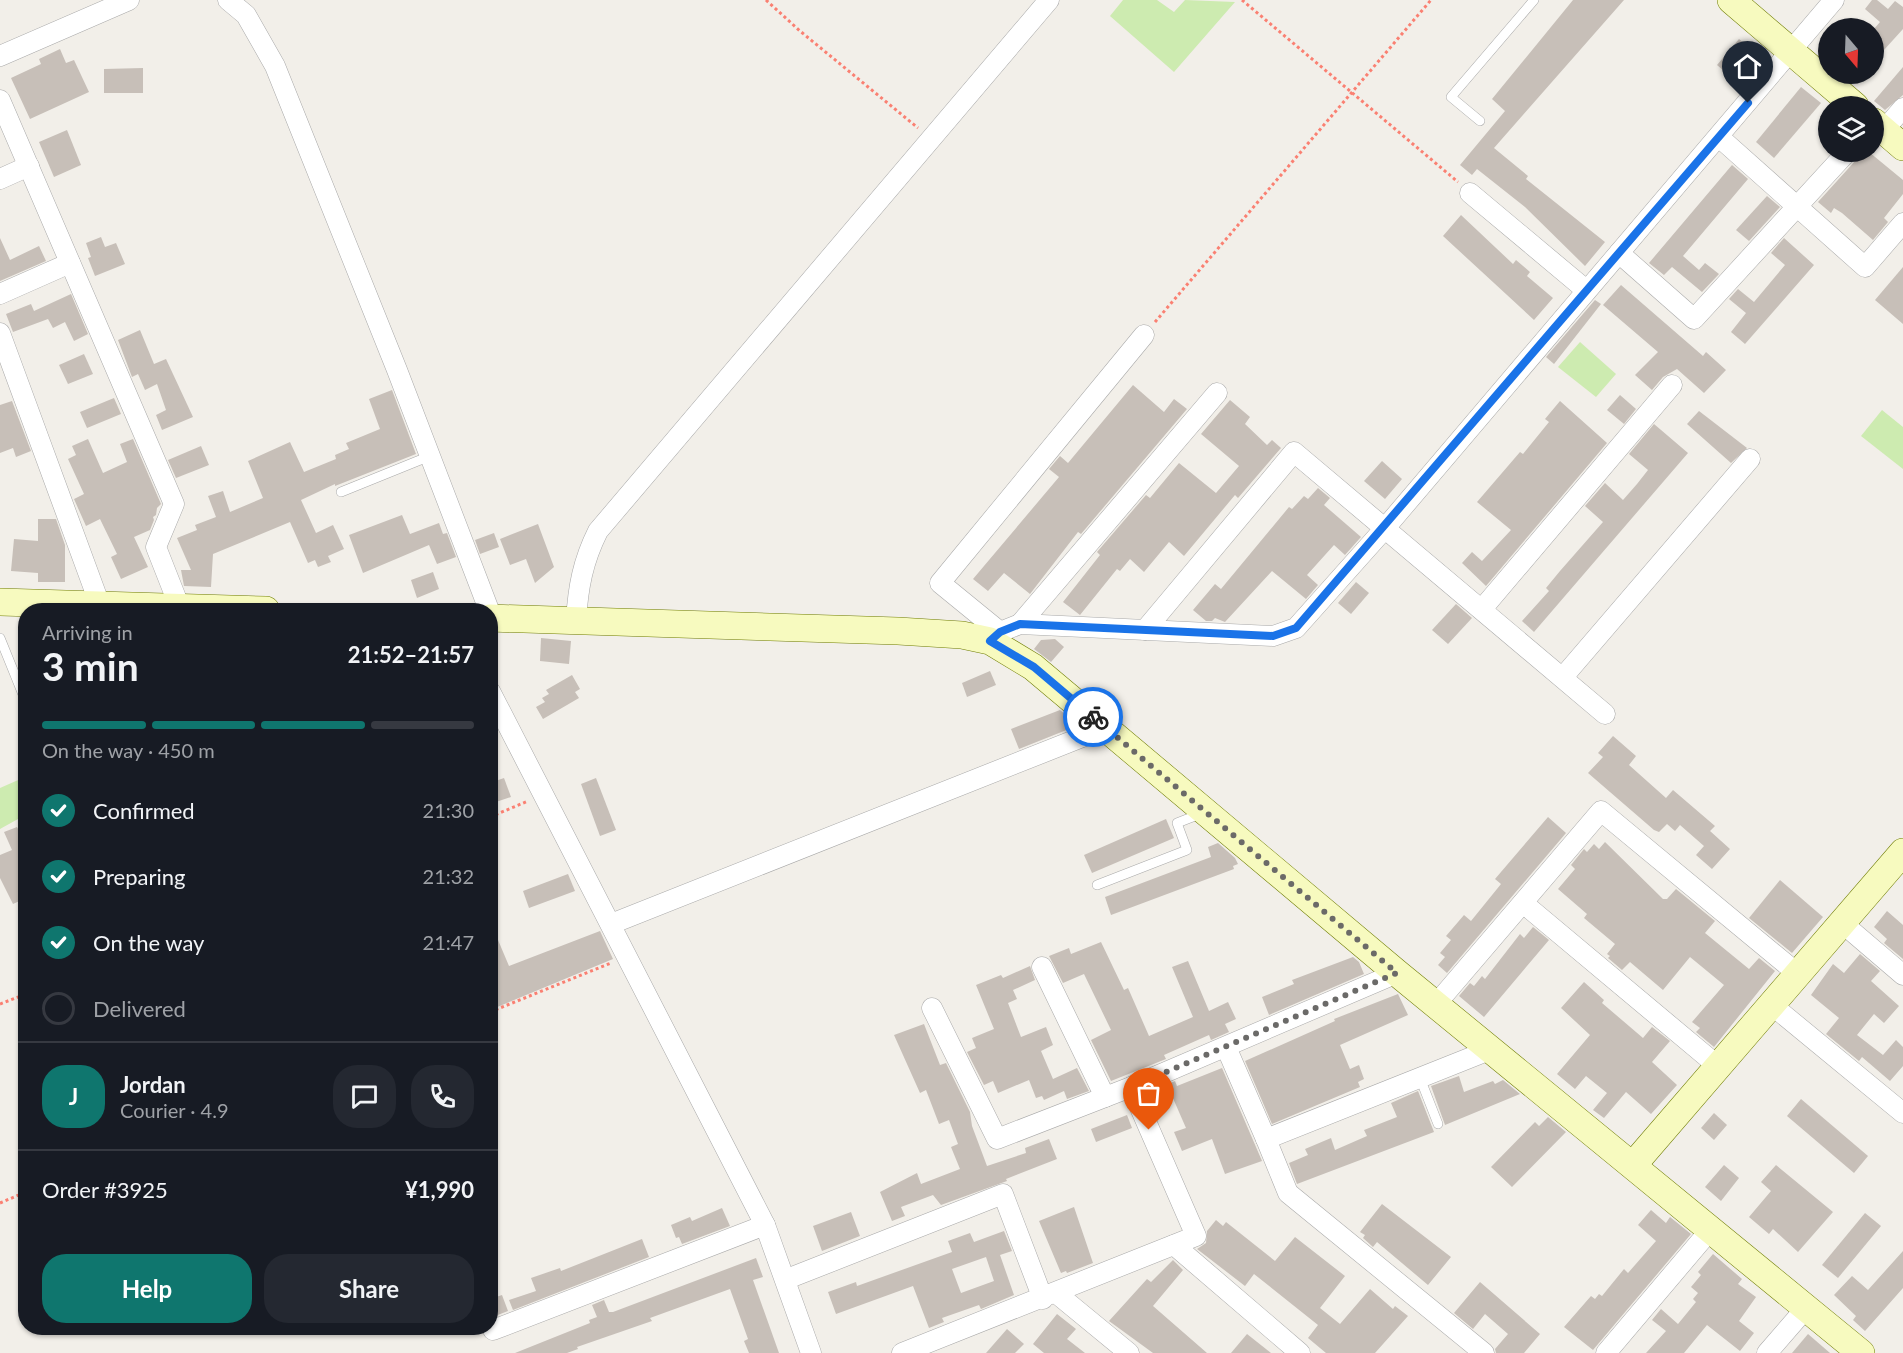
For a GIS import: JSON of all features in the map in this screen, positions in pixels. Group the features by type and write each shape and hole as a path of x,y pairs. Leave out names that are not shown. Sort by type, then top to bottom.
{"street":[{"path":"0,56 129,0"},
{"path":"228,0 246,15 275,66 430,456 485,603"},
{"path":"576,621 578,583 585,556 598,531 1049,0"},
{"path":"1731,0 1843,96"},
{"path":"1020,624 1273,636 1296,628 1386,527 1834,0"},
{"path":"0,100 174,504 156,547 178,603"},
{"path":"1887,133 1903,108"},
{"path":"1719,137 1866,267 1903,223"},
{"path":"1619,253 1694,319 1838,162"},
{"path":"0,178 29,166"},
{"path":"1470,193 1586,290"},
{"path":"0,294 70,263"},
{"path":"0,333 99,603"},
{"path":"1144,335 940,583 995,636 1397,973 1634,1164 1861,1353"},
{"path":"1482,609 1672,385"},
{"path":"498,616 576,621 995,636 1020,624 1217,393"},
{"path":"1145,630 1294,452 1386,527 1605,714"},
{"path":"1563,677 1750,459"},
{"path":"0,602 33,603"},
{"path":"498,707 765,1225 787,1279 811,1353"},
{"path":"611,924 1105,728"},
{"path":"1437,1003 1601,811 1797,974"},
{"path":"1634,1164 1773,1006 1797,974 1903,852"},
{"path":"1523,903 1719,1067"},
{"path":"1841,922 1903,975"},
{"path":"1042,967 1106,1097"},
{"path":"932,1008 997,1139 1131,1087 1397,973"},
{"path":"1773,1006 1903,1113"},
{"path":"1226,1047 1288,1193 1484,1353"},
{"path":"1266,1139 1492,1049"},
{"path":"902,1353 1196,1236 1131,1087"},
{"path":"787,1279 1003,1194 1050,1296 1129,1353"},
{"path":"498,1328 765,1225"},
{"path":"1606,1353 1711,1229"},
{"path":"1174,1245 1300,1353"},
{"path":"1767,1353 1806,1308"}],"lane":[{"path":"1480,121 1451,97 1534,0"},
{"path":"341,492 430,456"},
{"path":"0,638 18,682"},
{"path":"1097,885 1187,850 1176,823 1205,812"},
{"path":"1420,1078 1438,1124"}],"path":[{"path":"766,0 800,32 930,138"},
{"path":"1242,0 1470,193"},
{"path":"1144,335 1431,0"},
{"path":"498,814 543,795"},
{"path":"498,1009 627,956"},
{"path":"0,1004 18,997"},
{"path":"0,1203 18,1195"}],"green space":[{"path":"1123,0 1157,0 1174,12 1185,0 1235,2 1174,72 1110,16"},
{"path":"1580,342 1616,374 1596,397 1558,367"},
{"path":"1882,410 1903,427 1903,469 1861,436"},
{"path":"18,780 18,819 0,829 0,788"}],"building":[{"path":"1573,0 1624,0 1494,148 1528,176 1526,179 1605,242 1585,266 1525,207 1477,169 1472,175 1460,165 1505,111 1492,99"},
{"path":"1872,0 1877,0 1888,9 1895,1 1903,7 1903,29 1884,50 1884,18 1875,18 1865,9"},
{"path":"1739,39 1759,56 1737,82 1717,65"},
{"path":"60,49 66,63 74,60 89,92 30,119 11,78 41,64 39,59"},
{"path":"1903,67 1903,95 1885,110 1884,96 1878,96"},
{"path":"143,68 143,93 104,93 104,69"},
{"path":"1801,87 1818,101 1818,107 1774,158 1756,142"},
{"path":"67,130 81,165 54,177 39,142"},
{"path":"1854,162 1881,162 1903,180 1903,194 1884,218 1888,222 1873,240 1842,213 1834,208 1831,213 1818,202"},
{"path":"1732,165 1748,179 1683,256 1699,270 1705,263 1719,274 1702,292 1672,267 1664,275 1649,263"},
{"path":"1767,196 1780,207 1749,241 1736,230"},
{"path":"1461,215 1513,264 1516,260 1530,272 1527,276 1553,298 1534,320 1443,236"},
{"path":"101,237 105,247 116,243 125,264 95,276 88,258 91,257 86,243"},
{"path":"0,238 10,260 39,246 46,261 0,281"},
{"path":"1784,238 1814,265 1745,344 1731,332 1746,313 1729,299 1738,289 1754,302 1785,265 1771,253"},
{"path":"1903,267 1903,324 1875,300"},
{"path":"1621,285 1703,356 1706,352 1726,370 1704,393 1677,369 1663,377 1652,390 1635,375 1658,352 1603,305"},
{"path":"71,294 88,334 74,341 65,322 53,328 48,319 13,332 6,314 31,304 34,311"},
{"path":"1595,300 1601,304 1554,364 1546,357"},
{"path":"140,330 154,364 166,359 193,417 162,430 156,415 166,410 157,384 145,390 138,374 132,377 118,340"},
{"path":"84,354 93,374 68,384 59,365"},
{"path":"1133,385 1164,412 1174,399 1187,409 1081,534 1078,532 1030,594 1004,573 988,591 973,579 1059,477 1049,469 1060,456 1068,463"},
{"path":"392,390 416,454 335,486 335,484 301,500 316,533 333,525 344,549 328,556 331,562 318,567 315,560 308,563 290,522 213,554 211,587 184,586 181,570 191,570 177,538 197,530 195,525 216,517 208,496 223,491 230,512 263,498 248,461 290,442 304,472 336,459 335,455 349,449 346,443 380,429 369,399"},
{"path":"1620,395 1636,409 1624,424 1607,410"},
{"path":"114,398 121,414 87,428 80,412"},
{"path":"1230,400 1250,417 1245,424 1267,445 1272,440 1281,448 1238,498 1235,495 1184,556 1169,542 1144,572 1130,559 1120,571 1117,569 1080,615 1063,602 1100,555 1097,552 1146,495 1150,498 1179,463 1216,493 1239,466 1201,434"},
{"path":"12,401 31,451 16,457 13,448 0,453 0,405"},
{"path":"1560,401 1607,443 1486,586 1462,563 1472,552 1482,561 1511,530 1477,502 1520,452 1523,454 1549,422 1545,419"},
{"path":"1699,411 1747,448 1731,463 1687,424"},
{"path":"1654,424 1688,453 1534,632 1522,621 1549,591 1546,588 1603,522 1585,506 1605,483 1623,500 1637,484 1648,470 1629,454"},
{"path":"88,439 103,473 127,462 120,444 133,439 161,504 153,517 150,530 134,537 148,567 121,579 111,557 117,554 100,519 86,526 74,499 84,494 68,459 76,455 72,446"},
{"path":"201,446 209,465 176,478 168,460"},
{"path":"1382,461 1402,479 1385,499 1364,481"},
{"path":"1318,488 1330,498 1324,505 1361,537 1345,555 1334,545 1307,575 1318,585 1306,599 1272,571 1225,622 1215,618 1212,621 1206,621 1193,610 1215,584 1221,589 1289,507 1292,509 1304,496 1308,499"},
{"path":"402,515 410,534 439,523 443,534 447,533 456,557 437,564 429,545 363,573 349,535"},
{"path":"38,519 56,519 65,545 65,582 38,582 38,573 11,571 14,539 38,541"},
{"path":"538,524 554,567 535,583 526,559 510,565 500,539"},
{"path":"494,533 499,547 480,554 475,540"},
{"path":"433,572 439,589 417,598 411,580"},
{"path":"1356,582 1369,593 1351,614 1338,603"},
{"path":"1456,604 1472,618 1448,644 1432,630"},
{"path":"541,638 571,641 569,664 540,661"},
{"path":"1055,639 1064,647 1051,662 1034,649 1041,640"},
{"path":"990,671 996,685 967,697 962,683"},
{"path":"572,675 580,689 575,692 579,698 543,719 536,707 545,702 542,698 549,694 546,690"},
{"path":"1060,710 1071,719 1074,727 1019,749 1011,729"},
{"path":"1613,736 1636,756 1629,765 1666,798 1673,790 1715,826 1710,831 1730,849 1712,869 1696,855 1704,846 1680,825 1675,831 1667,824 1659,832 1654,830 1588,773 1603,757 1598,753"},
{"path":"504,778 511,797 498,801 498,780"},
{"path":"596,778 616,830 600,836 581,784"},
{"path":"1548,817 1566,833 1447,973 1438,965 1445,957 1440,953 1451,940 1446,936 1464,915 1471,921 1501,884 1495,879"},
{"path":"1166,819 1174,838 1092,873 1084,855"},
{"path":"17,827 18,829 18,902 13,904 0,878 0,855 12,850 4,832"},
{"path":"1605,842 1663,899 1667,899 1676,889 1715,921 1705,933 1749,969 1759,958 1775,971 1714,1047 1696,1032 1700,1028 1692,1022 1724,985 1690,957 1663,990 1630,962 1622,970 1608,958 1610,956 1607,954 1615,944 1584,918 1587,914 1558,889 1575,869 1571,865 1584,849 1587,852 1594,844 1599,849"},
{"path":"1218,843 1235,858 1238,864 1233,866 1234,869 1111,915 1105,897 1211,857 1208,847"},
{"path":"568,874 575,891 529,908 523,891"},
{"path":"1780,880 1823,917 1792,953 1749,918"},
{"path":"1887,911 1903,925 1903,959 1884,943 1887,939 1874,927"},
{"path":"1533,927 1549,940 1484,1017 1459,996 1470,983 1474,986 1482,976 1485,979 1520,934 1524,938"},
{"path":"600,931 613,959 498,1007 498,940 509,966"},
{"path":"1101,942 1124,990 1128,988 1149,1036 1193,1017 1172,967 1188,961 1209,1011 1228,1002 1236,1019 1225,1024 1229,1032 1211,1040 1209,1035 1164,1055 1166,1059 1111,1081 1091,1040 1111,1030 1084,974 1063,983 1049,956 1069,948 1071,954"},
{"path":"1860,954 1880,971 1871,981 1899,1006 1884,1023 1874,1014 1857,1035 1883,1055 1896,1040 1903,1047 1903,1066 1890,1081 1862,1057 1859,1061 1826,1034 1839,1018 1811,995 1833,964 1844,973"},
{"path":"1353,957 1359,962 1364,974 1269,1015 1262,997 1294,984 1292,980"},
{"path":"1030,966 1035,980 1013,990 1017,999 1008,1003 1021,1037 1046,1027 1053,1045 1041,1051 1053,1079 1077,1068 1089,1091 1067,1099 1064,1091 1044,1100 1042,1096 1036,1098 1029,1080 998,1093 993,1081 984,1085 967,1052 976,1048 972,1038 994,1029 976,985 1001,975 1003,978"},
{"path":"1584,982 1604,1000 1602,1003 1643,1038 1652,1027 1670,1041 1652,1062 1677,1085 1651,1114 1626,1092 1604,1118 1593,1110 1607,1093 1586,1076 1575,1089 1557,1074 1590,1035 1561,1008"},
{"path":"1398,994 1408,1015 1340,1045 1350,1069 1359,1065 1364,1079 1358,1082 1360,1087 1272,1124 1245,1061 1335,1021 1334,1019"},
{"path":"924,1024 940,1065 946,1063 970,1112 972,1126 987,1166 1026,1153 1025,1148 1049,1139 1057,1159 1006,1179 1007,1181 941,1205 933,1195 901,1207 905,1216 892,1221 880,1192 917,1173 921,1184 960,1169 951,1147 958,1144 949,1120 939,1124 926,1090 920,1093 894,1035"},
{"path":"1222,1068 1262,1161 1225,1174 1212,1139 1182,1151 1174,1132 1186,1128 1172,1096 1157,1102 1152,1091 1175,1081 1177,1086"},
{"path":"1459,1076 1464,1092 1493,1081 1495,1084 1503,1080 1520,1094 1445,1125 1431,1086"},
{"path":"1418,1091 1434,1132 1297,1184 1289,1163 1308,1155 1305,1149 1331,1138 1335,1150 1367,1136 1364,1130 1397,1117 1391,1103"},
{"path":"1801,1099 1868,1156 1854,1173 1787,1116"},
{"path":"1714,1113 1727,1125 1714,1140 1701,1128"},
{"path":"1127,1115 1132,1128 1096,1142 1091,1129"},
{"path":"1548,1117 1566,1132 1512,1187 1491,1167 1535,1122 1539,1126"},
{"path":"1724,1165 1739,1178 1721,1201 1705,1187"},
{"path":"1776,1165 1833,1212 1798,1252 1773,1229 1769,1234 1749,1217 1771,1191 1761,1182"},
{"path":"1382,1204 1451,1257 1428,1285 1377,1242 1373,1247 1363,1238 1365,1235 1360,1232"},
{"path":"1074,1207 1093,1263 1061,1273 1039,1221"},
{"path":"722,1208 730,1226 682,1244 679,1237 676,1238 671,1225 690,1217 692,1221"},
{"path":"1651,1210 1666,1223 1670,1217 1691,1234 1593,1350 1564,1327 1591,1296 1595,1299 1599,1294 1602,1296 1624,1269 1628,1273 1656,1241 1638,1225"},
{"path":"851,1212 860,1236 822,1251 813,1226"},
{"path":"1865,1213 1881,1226 1838,1278 1822,1265"},
{"path":"1216,1220 1223,1226 1226,1222 1275,1261 1295,1237 1345,1276 1320,1308 1340,1324 1370,1289 1393,1309 1395,1306 1408,1316 1375,1353 1326,1353 1308,1338 1318,1325 1254,1274 1245,1286 1197,1249 1206,1243 1207,1231"},
{"path":"1004,1231 1012,1251 1000,1255 1014,1295 981,1309 979,1305 942,1318 944,1322 929,1328 913,1286 836,1314 828,1292 856,1282 857,1286 952,1252 948,1241 970,1233 974,1242","holes":["986,1257 994,1281 961,1293 952,1269"]},
{"path":"642,1239 649,1257 513,1310 509,1300 536,1291 531,1278 560,1268 561,1271"},
{"path":"1903,1251 1903,1288 1865,1331 1853,1320 1856,1316 1834,1295 1852,1276 1868,1290"},
{"path":"1713,1254 1742,1279 1738,1284 1756,1297 1739,1321 1754,1333 1740,1351 1707,1325 1684,1353 1646,1353 1666,1331 1652,1320 1661,1309 1678,1324 1696,1302 1693,1299 1698,1293 1691,1287 1701,1275 1698,1272"},
{"path":"756,1258 763,1277 753,1280 779,1353 749,1353 744,1341 748,1339 730,1289 650,1318 652,1321 577,1347 578,1349 567,1353 515,1353 590,1323 589,1320 597,1317 592,1305 604,1300 609,1312 613,1312"},
{"path":"1173,1260 1183,1270 1153,1306 1207,1353 1153,1353 1109,1321 1147,1279 1151,1282"},
{"path":"1480,1282 1540,1334 1524,1353 1496,1353 1495,1349 1508,1334 1485,1314 1473,1329 1454,1313"},
{"path":"502,1295 508,1311 498,1315 498,1296"},
{"path":"1057,1314 1076,1329 1067,1339 1085,1353 1044,1353 1033,1344"},
{"path":"1007,1329 1024,1344 1015,1353 986,1353"},
{"path":"1247,1334 1271,1353 1231,1353"},
{"path":"1808,1334 1830,1353 1792,1353"}],"way so far":[{"path":"1093,717 1397,973 1131,1087 1149,1130"}],"route":[{"path":"1093,717 1034,667 990,641 1000,632 1020,624 1273,636 1296,628 1386,527 1748,103"}]}
